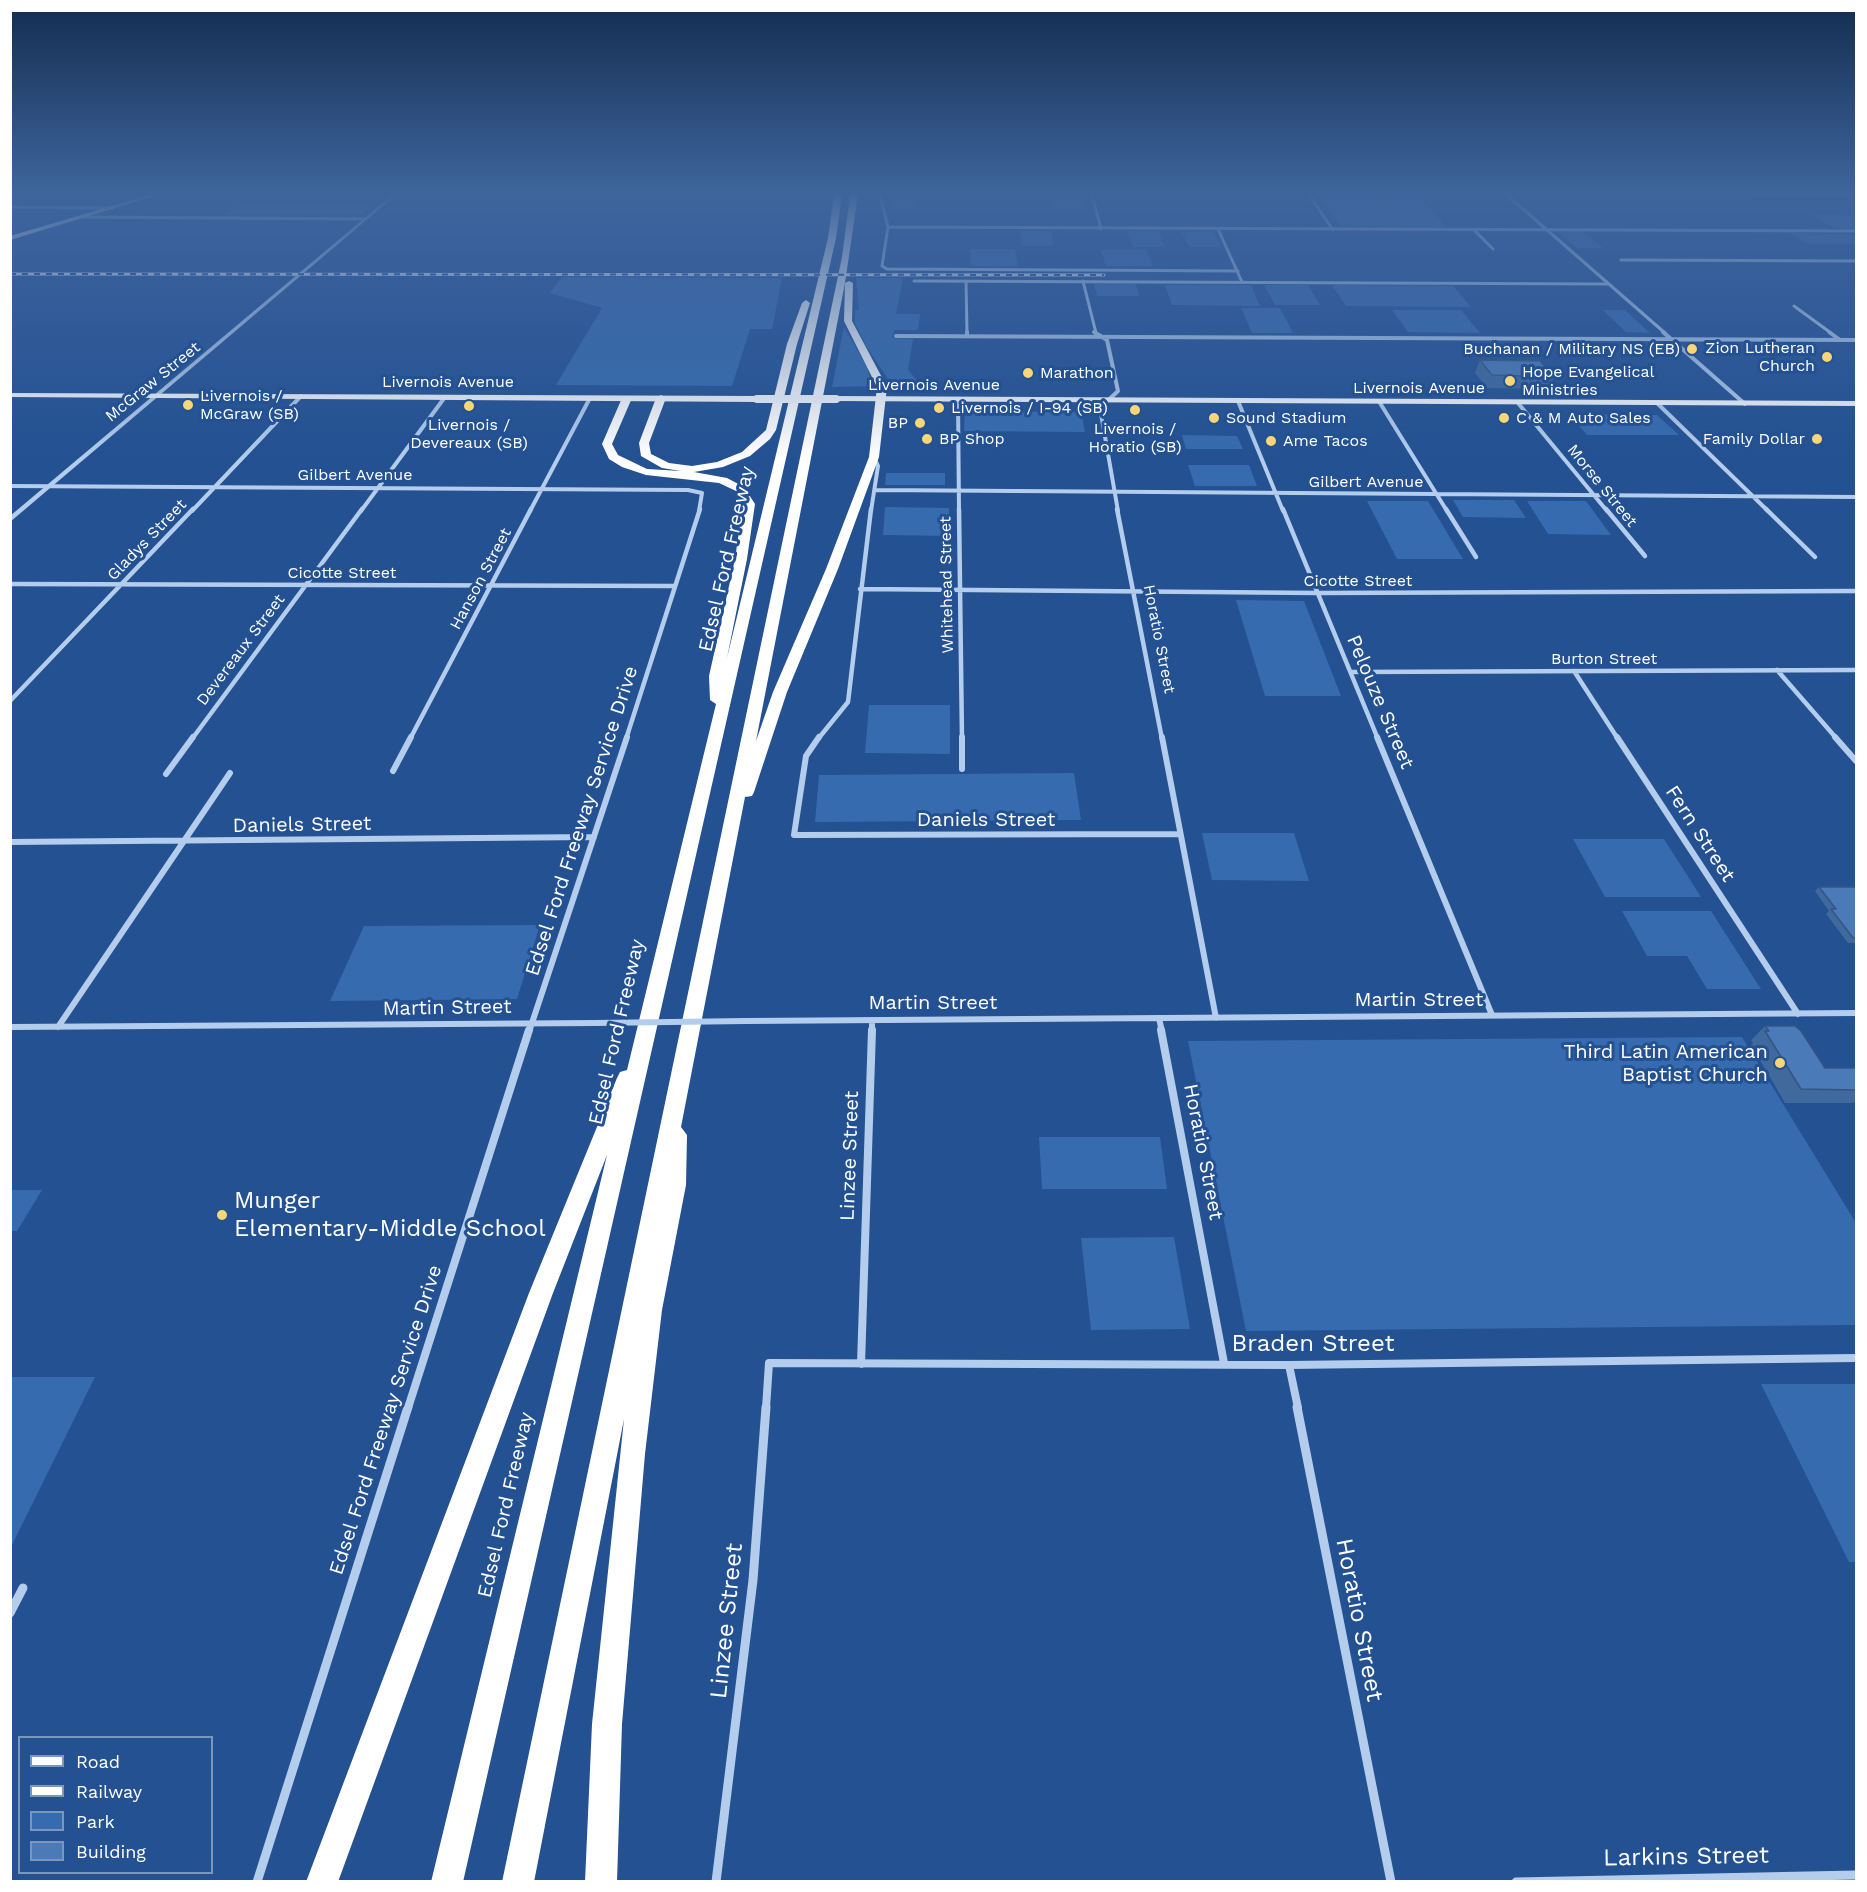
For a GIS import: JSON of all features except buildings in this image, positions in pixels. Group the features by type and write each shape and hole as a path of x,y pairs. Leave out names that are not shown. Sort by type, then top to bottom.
{"highway":[{"path":"661,398 643,449 646,456 655,462 684,468 711,467 732,461 757,447 771,430 792,344 813,283"},
{"name":"Edsel Ford Freeway","path":"447,1881 821,283"},
{"path":"518,1881 841,283"},
{"path":"729,836 758,762 780,692 832,569 874,457 876,399 882,387 848,321 849,283"},
{"path":"627,398 607,444 613,457 626,465 646,472 693,474 723,480 740,489 749,504 741,559 716,676 718,720"},
{"path":"322,1881 545,1282 620,1092 641,1052"},
{"path":"601,1881 607,1724 632,1454 650,1310 675,1185 678,1085"}],"main road":[{"name":"Livernois Avenue","path":"10,395 1857,404"}],"street":[{"name":"McGraw Street","path":"10,520 291,283"},
{"path":"966,283 967,336"},
{"name":"Horatio Street","path":"1083,283 1094,332 1107,340 1118,390 1100,408 1103,435 1216,1018"},
{"path":"1479,283 1608,284 1744,404"},
{"path":"1794,306 1840,340"},
{"path":"896,336 1857,340"},
{"name":"Gladys Street","path":"10,701 301,396"},
{"name":"Devereaux Street","path":"166,774 445,397"},
{"name":"Hanson Street","path":"393,771 590,398"},
{"name":"Whitehead Street","path":"958,400 958,590 962,769"},
{"name":"Pelouze Street","path":"1238,401 1492,1016"},
{"path":"1380,403 1476,557"},
{"name":"Morse Street","path":"1518,403 1645,556"},
{"path":"1657,403 1815,557"},
{"path":"860,589 878,466 874,457"},
{"name":"Gilbert Avenue","path":"10,486 542,488 699,492"},
{"name":"Gilbert Avenue","path":"875,489 1857,497"},
{"name":"Edsel Ford Freeway Service Drive","path":"257,1881 517,1065 533,1023 703,499 699,492"},
{"name":"Cicotte Street","path":"10,584 674,586"},
{"name":"Cicotte Street","path":"860,589 1318,593 1857,591"},
{"name":"Daniels Street","path":"860,589 848,702 830,722 806,756 794,835 1179,834"},
{"path":"1777,670 1857,761"},
{"name":"Burton Street","path":"1351,672 1857,670"},
{"name":"Fern Street","path":"1574,671 1798,1014"},
{"path":"58,1027 230,772"},
{"name":"Daniels Street","path":"10,842 594,837"},
{"name":"Martin Street","path":"10,1027 333,1027 746,1021 1857,1013"},
{"name":"Horatio Street","path":"1159,1018 1224,1363"},
{"name":"Linzee Street","path":"861,1364 872,1020"},
{"name":"Braden Street","path":"769,1363 1289,1365 1857,1358"},
{"name":"Linzee Street","path":"716,1881 753,1581 769,1363"},
{"name":"Horatio Street","path":"1289,1365 1391,1881"},
{"path":"10,1613 22,1588"},
{"name":"Larkins Street","path":"1516,1881 1857,1875"}],"green space":[{"path":"557,283 781,283 772,329 750,329 732,386 556,385 602,308 550,293"},
{"path":"856,283 902,283 896,314 920,314 918,330 894,330 892,338 913,339 908,370 921,385 890,382 866,346 855,323 855,310 859,310"},
{"path":"1094,284 1136,284 1139,296 1097,296"},
{"path":"1165,285 1251,285 1260,306 1172,305"},
{"path":"1264,285 1308,285 1320,305 1275,305"},
{"path":"1332,285 1453,286 1471,307 1346,306"},
{"path":"1241,308 1280,308 1293,333 1252,333"},
{"path":"1392,310 1461,310 1480,333 1408,332"},
{"path":"1603,310 1625,310 1650,333 1626,332"},
{"path":"844,327 867,367 872,386 832,387"},
{"path":"965,411 1081,412 1085,432 964,431"},
{"path":"1569,414 1657,415 1679,435 1587,435"},
{"path":"1182,435 1237,436 1243,449 1186,449"},
{"path":"1188,465 1249,465 1257,486 1195,486"},
{"path":"886,473 945,473 945,485 885,485"},
{"path":"1453,500 1514,500 1526,518 1463,517"},
{"path":"1367,501 1428,501 1463,559 1397,559"},
{"path":"1527,501 1586,501 1611,535 1548,534"},
{"path":"885,507 949,508 949,536 883,535"},
{"path":"1236,600 1304,601 1341,696 1265,696"},
{"path":"869,705 950,705 950,754 865,753"},
{"path":"1074,773 1081,820 815,822 819,775"},
{"path":"1202,833 1294,833 1309,881 1212,880"},
{"path":"1573,839 1664,839 1701,897 1605,897"},
{"path":"1622,911 1711,911 1761,989 1707,989 1687,956 1647,956"},
{"path":"540,925 517,999 330,1001 364,926"},
{"path":"1742,1037 1856,1223 1856,1325 1246,1331 1188,1041"},
{"path":"1039,1137 1160,1137 1167,1189 1042,1189"},
{"path":"11,1190 42,1190 17,1231 11,1231"},
{"path":"1174,1237 1190,1329 1091,1330 1081,1238"},
{"path":"10,1377 95,1377 11,1547"},
{"path":"1761,1384 1856,1384 1856,1562 1849,1562"}],"place":[{"name":"Buchanan / Military NS (EB)","path":"1692,349"},
{"name":"Zion Lutheran Church","path":"1827,357"},
{"name":"Marathon","path":"1028,373"},
{"name":"Hope Evangelical Ministries","path":"1510,381"},
{"name":"Livernois / McGraw (SB)","path":"188,405"},
{"name":"Livernois / Devereaux (SB)","path":"469,406"},
{"name":"Livernois / I-94 (SB)","path":"939,408"},
{"name":"Livernois / Horatio (SB)","path":"1135,410"},
{"name":"Sound Stadium","path":"1214,418"},
{"name":"C & M Auto Sales","path":"1504,418"},
{"name":"BP","path":"920,423"},
{"name":"BP Shop","path":"927,439"},
{"name":"Family Dollar","path":"1817,439"},
{"name":"Ame Tacos","path":"1271,441"},
{"name":"Third Latin American Baptist Church","path":"1780,1063"},
{"name":"Munger Elementary-Middle School","path":"222,1215"}]}
